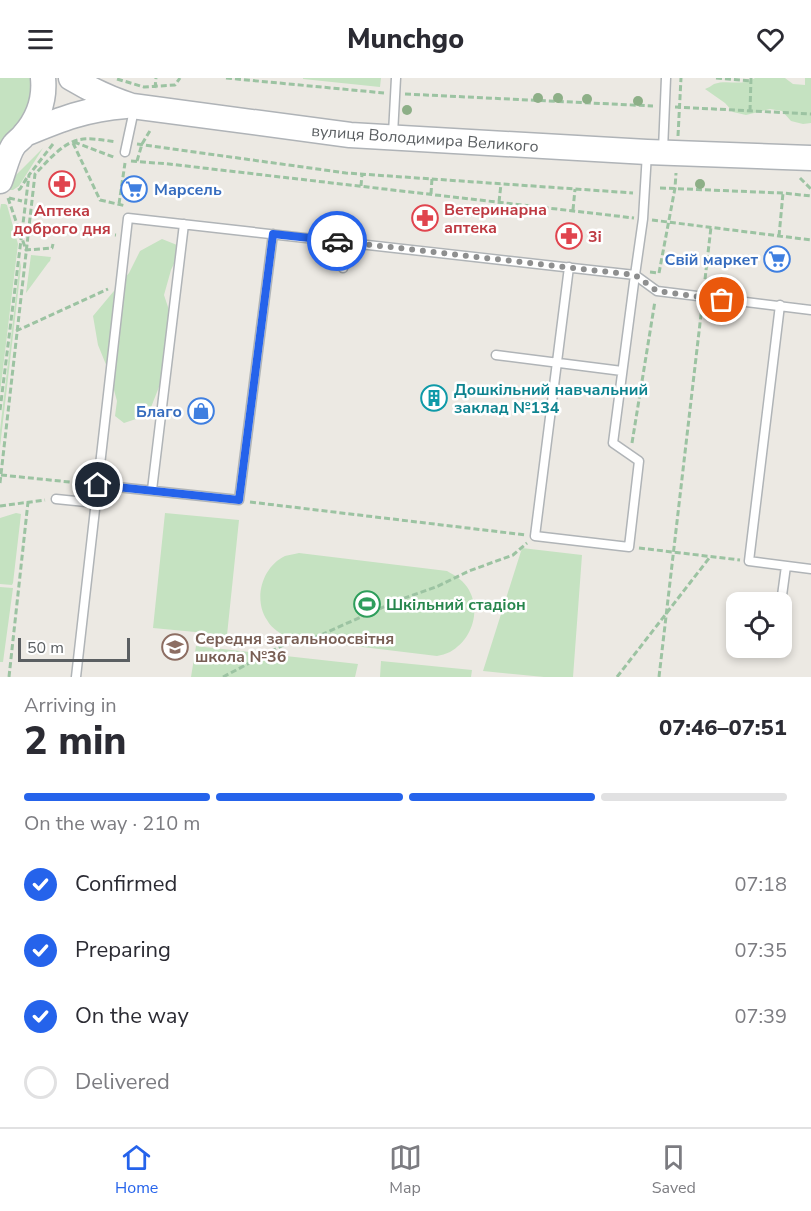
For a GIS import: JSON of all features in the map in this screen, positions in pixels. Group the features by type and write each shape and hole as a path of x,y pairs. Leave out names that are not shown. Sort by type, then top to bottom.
{"main road":[{"path":"0,181 13,144 35,120 42,103 43,78"},
{"name":"вулиця Володимира Великого","path":"71,78 111,99 137,100 350,135 663,147 811,158"},
{"name":"вулиця Володимира Великого","path":"13,144 61,119 137,100"}],"lane":[{"path":"393,138 396,78"},
{"path":"569,267 535,536 629,547 639,460 613,444 644,219 663,147 666,78"},
{"path":"126,147 137,100"},
{"path":"75,677 128,218 635,275 657,291 811,310"},
{"path":"152,490 184,224"},
{"path":"98,485 239,500 273,234"},
{"path":"343,268 346,242"},
{"path":"780,305 749,561 811,569"},
{"path":"496,356 622,370"},
{"path":"56,499 96,503"},
{"path":"782,592 786,566"}],"path":[{"path":"116,78 137,100 155,89 175,85 180,78"},
{"path":"155,89 156,78"},
{"path":"226,78 353,91 648,106"},
{"path":"663,147 680,107 681,78"},
{"path":"716,78 751,79 750,111"},
{"path":"664,107 811,114"},
{"path":"137,161 142,144 151,129"},
{"path":"0,483 35,174 73,141 84,140 126,147 142,144 362,174 633,193"},
{"path":"0,410 29,175 52,145 58,141"},
{"path":"73,141 125,162 137,161 631,217"},
{"path":"73,141 100,200 119,205 125,162"},
{"path":"659,281 676,173"},
{"path":"361,186 362,174"},
{"path":"791,177 801,178 811,189"},
{"path":"431,194 432,178"},
{"path":"499,202 501,184"},
{"path":"660,188 811,196"},
{"path":"573,210 575,189"},
{"path":"779,236 783,193"},
{"path":"22,201 8,197 26,249"},
{"path":"644,219 811,240"},
{"path":"659,677 711,227"},
{"path":"26,249 52,248 53,244"},
{"path":"16,331 110,288"},
{"path":"630,454 657,291"},
{"path":"1,475 98,485"},
{"path":"0,506 56,499"},
{"path":"239,500 535,536"},
{"path":"9,677 28,502"},
{"path":"223,677 289,642 314,638 399,600 513,555 535,536"},
{"path":"629,547 749,561"},
{"path":"617,677 710,557"}],"green space":[{"path":"0,78 34,78 27,119 0,145"},
{"path":"303,78 381,78 380,87"},
{"path":"755,78 785,78 793,84 805,85 805,78 811,78 811,123 791,121 782,111 770,109 746,115 733,112 725,103 705,89 714,84 745,82"},
{"path":"43,148 19,186 9,190 16,175"},
{"path":"1,204 7,205 18,244 0,393 0,210"},
{"path":"162,239 182,247 171,270 164,295 172,319 166,369 148,415 124,423 115,416 117,401 98,345 93,316 129,273 140,251"},
{"path":"31,255 51,257 26,293"},
{"path":"20,261 21,267 0,447 0,430"},
{"path":"16,513 21,514 13,583 12,585 0,584 0,518"},
{"path":"165,513 239,520 227,635 153,628"},
{"path":"522,548 582,555 573,677 544,677 483,671"},
{"name":"Шкільний стадіон","path":"299,553 447,571 465,584 473,598 474,616 469,633 458,647 437,656 288,638 267,620 263,612 260,593 266,576 277,561 285,556"},
{"path":"0,587 13,588 3,662 0,662"},
{"path":"196,646 358,664 355,677 191,677"},
{"path":"381,661 472,670 471,677 380,677"}],"way so far":[{"path":"337,241 635,275 657,291 722,300"}],"place":[{"name":"Аптека доброго дня","path":"62,184"},
{"name":"Марсель","path":"134,189"},
{"name":"Ветеринарна аптека","path":"425,218"},
{"name":"3і","path":"569,236"},
{"name":"Свій маркет","path":"777,259"},
{"name":"Дошкільний навчальний заклад №134","path":"434,398"},
{"name":"Благо","path":"201,411"},
{"name":"Шкільний стадіон","path":"367,604"},
{"name":"Середня загальноосвітня школа №36","path":"175,647"}],"route":[{"path":"98,485 239,500 273,234 337,241"}]}
